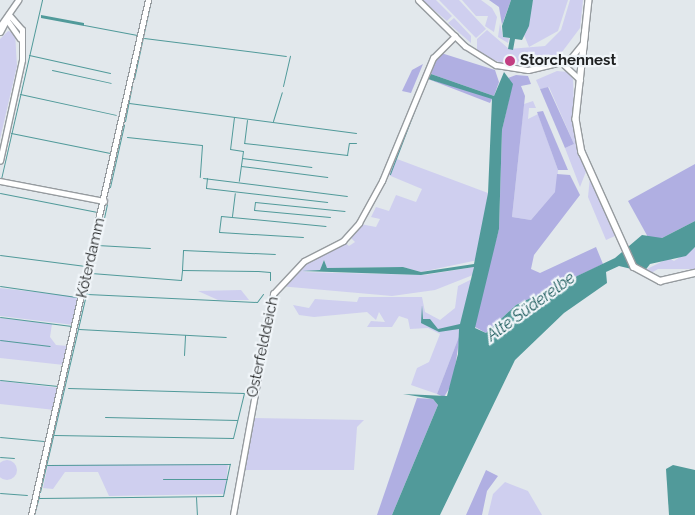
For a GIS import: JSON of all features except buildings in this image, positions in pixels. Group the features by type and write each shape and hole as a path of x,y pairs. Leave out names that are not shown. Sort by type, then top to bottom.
{"main road":[{"path":"589,0 580,80 579,141 616,233 634,267 650,279 672,280 695,273"},
{"path":"582,63 581,45 586,29"}],"street":[{"path":"0,32 8,22 18,0"},
{"name":"Köterdamm","path":"30,515 104,201 148,0"},
{"path":"418,0 455,36 490,63 528,70 564,63 582,63"},
{"path":"0,26 10,15"},
{"path":"0,161 22,66 20,27 10,15"},
{"path":"8,22 22,44"},
{"name":"Osterfelddeich","path":"233,515 273,294 304,261 343,241 358,223 382,181 433,58 455,36"},
{"path":"564,63 581,45"},
{"path":"564,63 580,80"},
{"path":"1,181 104,201"}],"shaded area":[{"path":"422,0 436,0 452,16 447,21"},
{"path":"439,0 459,0 486,29 476,38"},
{"path":"462,0 481,0 492,8 497,17 494,32 485,26 488,16 476,16"},
{"path":"489,0 511,0 502,25 499,7"},
{"path":"533,0 568,0 558,31 529,47 524,35"},
{"path":"570,0 583,0 580,28 559,56 525,68 517,66 518,59 517,64 506,59 501,63 477,52 477,39 487,30 509,49 545,46 561,30"},
{"path":"454,18 471,36 471,43 448,23"},
{"path":"500,23 503,37 509,38 508,43 498,37"},
{"path":"8,31 15,33 17,66 0,139 0,39"},
{"path":"438,52 495,70 499,82 494,96 431,74"},
{"path":"423,64 411,93 402,91 412,70"},
{"path":"432,64 397,159 488,193 478,260 421,272 403,267 327,268 324,260 320,270 302,272 425,275 474,267 473,275 435,290 392,296 279,286 307,261 344,242 349,246 355,242 350,237 360,224 376,227 380,219 371,217 376,207 389,211 396,195 416,202 422,189 386,174"},
{"path":"557,71 568,72 573,79 575,133 587,169 580,187 565,148 574,144 549,87 540,89 536,80"},
{"path":"516,75 528,76 531,84 521,86 525,96 512,217 531,220 555,192 557,174 570,175 580,195 534,255 531,269 540,273 596,247 603,264 516,305 486,333 475,327 475,315 499,229 502,130 512,85 508,78"},
{"path":"428,79 489,96 492,99 490,103"},
{"path":"548,87 574,144 565,148 540,89"},
{"path":"533,101 536,108 529,108 528,119 538,114 558,170 556,191 531,220 512,217 524,104"},
{"path":"543,111 568,170 558,170 537,112"},
{"path":"695,164 695,221 662,238 649,239 628,201"},
{"path":"590,177 615,236 606,240 588,197"},
{"path":"695,247 695,269 658,269 651,273 645,270 669,258 674,261"},
{"path":"472,279 460,334 437,394 411,385 417,368 429,362 440,334 428,328 410,329 408,319 399,316 392,327 367,327 371,321 385,322 379,312 376,320 367,312 314,317 299,315 293,305 309,308 315,299 357,302 359,297 422,297 425,312 440,320 455,308 458,286"},
{"path":"0,288 79,297 74,325 0,316"},
{"path":"241,290 249,300 218,300 198,291"},
{"path":"0,318 52,324 50,337 56,345 68,346 64,365 0,358"},
{"path":"460,334 453,382 444,397 437,394"},
{"path":"0,381 60,388 55,410 0,404"},
{"path":"417,398 433,399 438,405 392,515 377,515"},
{"path":"249,418 364,420 357,427 354,470 240,470"},
{"path":"7,460 14,463 17,470 14,477 7,480 0,477 -3,470 0,463"},
{"path":"228,464 225,494 109,496 98,472 65,472 53,489 43,488 48,465"},
{"path":"486,470 498,476 487,491 482,515 466,515"},
{"path":"505,482 528,491 542,515 488,515 493,494"}],"water":[{"path":"511,0 533,0 529,26 522,40 515,39 513,50 508,49 510,38 503,37 502,26"},
{"path":"41,15 84,23 84,26 41,18"},
{"name":"Alte Süderelbe","path":"504,72 513,84 502,130 499,229 475,328 486,333 516,305 615,258 642,235 662,238 695,221 695,247 686,256 650,264 644,272 619,266 606,272 607,283 564,313 515,360 440,515 392,515 438,405 433,399 403,394 447,396 458,354 459,329 439,332 421,323 422,305 423,319 430,319 438,329 460,324 474,267 421,275 302,271 320,270 324,260 327,268 403,267 421,272 474,264 488,193 492,99 428,79 431,74 494,96"},
{"path":"673,465 695,470 695,515 669,515 666,469"}],"waterway":[{"path":"1,179 42,0"},
{"path":"134,79 151,0"},
{"path":"84,25 137,35"},
{"path":"144,38 286,56"},
{"path":"29,55 110,73"},
{"path":"283,86 290,56"},
{"path":"52,70 111,83"},
{"path":"125,121 132,86"},
{"path":"273,121 282,92"},
{"path":"390,174 421,93"},
{"path":"20,94 116,115"},
{"path":"129,103 356,133"},
{"path":"234,117 230,149 243,151 239,181"},
{"path":"247,120 244,143 347,155 349,143 356,143"},
{"path":"110,187 124,125"},
{"path":"11,133 110,153"},
{"path":"127,137 202,145 200,177"},
{"path":"242,158 311,167"},
{"path":"241,166 327,177"},
{"path":"203,178 347,196"},
{"path":"207,178 206,188 327,202"},
{"path":"0,193 97,212"},
{"path":"232,216 235,193"},
{"path":"330,217 254,210 255,202 345,211"},
{"path":"104,218 107,204"},
{"path":"303,237 219,232 221,216 326,226"},
{"path":"100,231 103,222"},
{"path":"92,267 100,235"},
{"path":"97,245 150,248"},
{"path":"182,270 183,250 275,254"},
{"path":"0,255 85,266"},
{"path":"91,273 181,280 182,270 258,271 270,272 270,280"},
{"path":"0,286 76,297"},
{"path":"40,492 87,290"},
{"path":"87,294 257,302 263,294"},
{"path":"0,317 71,326"},
{"path":"79,329 226,337"},
{"path":"184,355 185,335"},
{"path":"0,340 50,346"},
{"path":"0,380 58,386"},
{"path":"54,435 233,438 244,393 68,388"},
{"path":"105,417 237,420"},
{"path":"0,437 44,441"},
{"path":"0,457 14,458"},
{"path":"39,498 223,496 230,464 47,465"},
{"path":"163,479 227,479"},
{"path":"0,493 27,495"},
{"path":"34,515 39,496"},
{"path":"196,497 197,515"}],"place":[{"name":"Storchennest","path":"510,61"}]}
